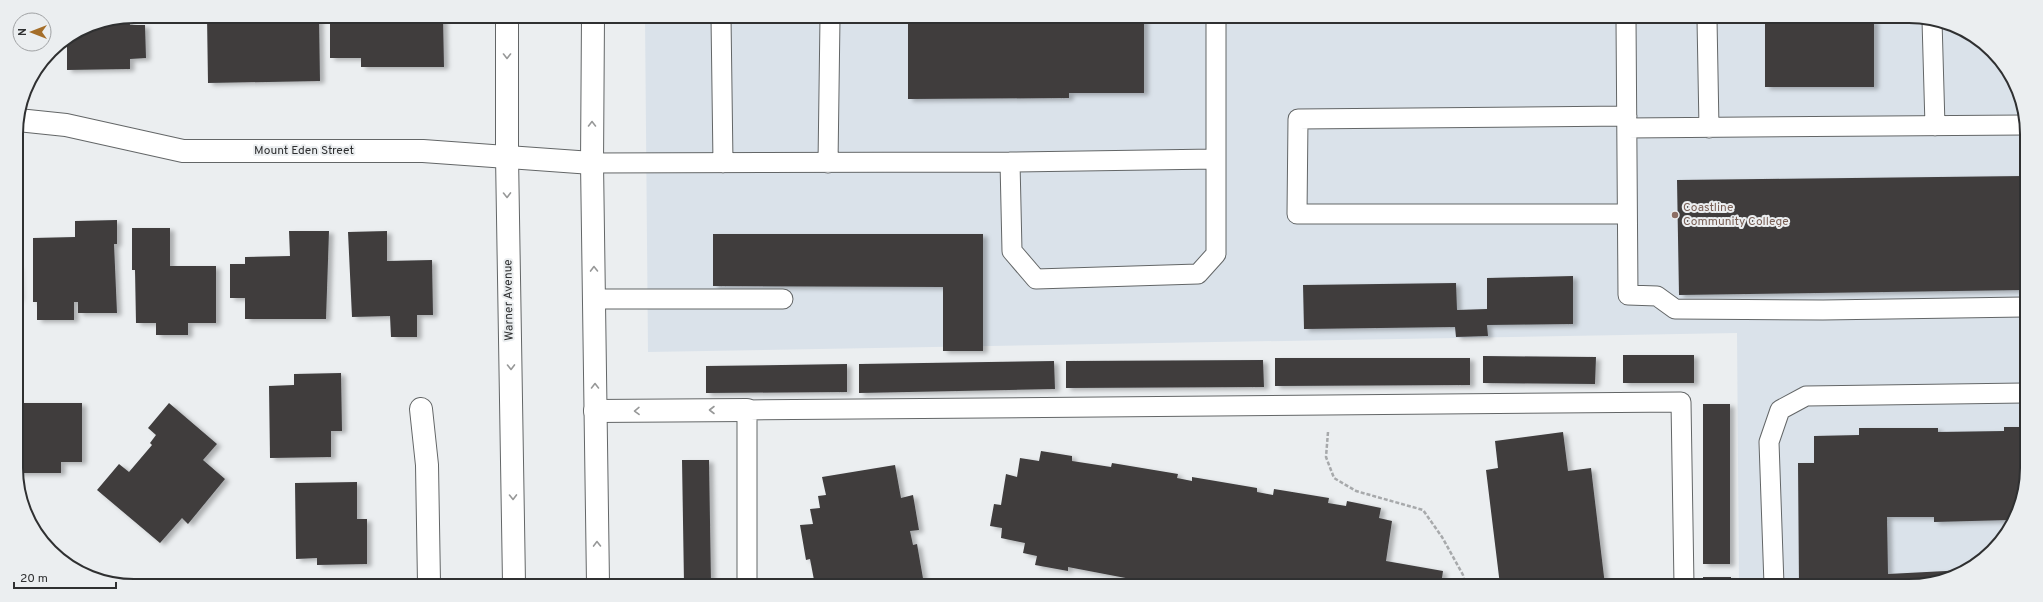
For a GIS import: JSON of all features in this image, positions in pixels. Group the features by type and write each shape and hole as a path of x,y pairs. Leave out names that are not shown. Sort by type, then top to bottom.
{"main road":[{"name":"Warner Avenue","path":"507,23 507,156 514,579"},
{"path":"593,23 592,164 598,579"},
{"name":"Mount Eden Street","path":"24,121 66,125 183,151 423,151 507,156 592,164"},
{"path":"421,409 427,464 429,579"},
{"path":"595,411 747,410"}],"lane":[{"path":"721,23 723,163"},
{"path":"828,162 830,23"},
{"path":"1010,162 1012,251 1036,279 1198,274 1216,254 1216,23"},
{"path":"1626,23 1628,295 1656,296 1675,309 1823,310 2020,307"},
{"path":"1707,23 1709,128"},
{"path":"1932,26 1935,126"},
{"path":"1627,214 1297,214 1298,119 1627,122 1709,128 2019,125"},
{"path":"592,164 1010,162 1215,159"},
{"path":"594,299 783,299"},
{"path":"1774,579 1769,442 1780,410 1806,396 2020,393"},
{"path":"747,579 747,410 1681,402 1684,579"}],"path":[{"path":"1330,405 1326,457 1334,478 1356,490 1423,510 1442,537 1464,579"}],"shaded area":[{"path":"645,23 1909,23 1923,24 1945,29 1958,34 1982,51 2001,72 2009,85 2018,113 2020,134 2019,482 2016,497 2009,517 1992,541 1976,556 1958,568 1930,577 1916,579 1739,579 1737,333 648,352"}],"building":[{"path":"130,23 130,25 145,25 146,58 130,59 130,69 67,70 67,46 85,34 113,25"},
{"path":"207,23 319,23 320,81 208,83"},
{"path":"330,23 443,23 444,67 361,67 361,58 330,58"},
{"path":"908,23 1144,23 1144,93 1069,93 1069,98 908,99"},
{"path":"1765,23 1874,23 1874,87 1765,87"},
{"path":"2020,176 2020,290 1679,295 1677,180"},
{"path":"117,220 117,244 114,244 117,313 78,313 78,302 74,302 74,320 37,320 37,302 33,302 33,238 75,237 75,221"},
{"path":"132,228 170,228 170,266 216,266 216,323 188,323 188,335 156,335 156,323 136,323 135,270 132,270"},
{"path":"289,231 329,231 326,319 245,319 245,298 230,298 230,264 245,264 245,257 290,256"},
{"path":"387,231 387,261 432,260 433,315 417,315 417,337 391,337 390,316 352,317 348,232"},
{"path":"713,234 983,234 983,351 943,351 943,287 713,286"},
{"path":"1573,276 1573,324 1487,325 1488,336 1456,337 1455,327 1304,329 1303,285 1456,283 1457,310 1487,309 1487,278"},
{"path":"1623,355 1694,355 1694,383 1623,383"},
{"path":"1483,356 1596,357 1595,384 1483,383"},
{"path":"1275,358 1470,358 1470,385 1275,386"},
{"path":"1263,360 1264,387 1066,388 1066,361"},
{"path":"1054,361 1055,389 859,393 859,364"},
{"path":"847,364 847,392 706,393 706,366"},
{"path":"341,373 342,431 331,431 331,457 270,458 269,386 294,385 294,374"},
{"path":"23,403 82,403 82,462 61,462 61,473 23,473"},
{"path":"169,403 217,444 203,460 225,479 188,524 182,518 160,543 97,490 119,464 129,472 152,445 150,443 156,435 148,428"},
{"path":"1703,404 1730,404 1730,564 1703,564"},
{"path":"2004,427 2020,427 2019,482 2012,510 2007,520 1934,522 1934,517 1887,517 1888,574 1951,571 1930,577 1916,579 1799,579 1798,463 1814,463 1814,436 1859,435 1859,428 1938,428 1938,432 2004,431"},
{"path":"1563,432 1568,471 1591,468 1604,579 1499,579 1486,470 1498,468 1495,441"},
{"path":"1041,451 1072,456 1072,461 1111,467 1112,463 1178,474 1177,478 1192,481 1192,477 1257,488 1257,492 1273,495 1274,489 1329,498 1328,503 1346,506 1347,501 1381,508 1379,518 1392,521 1386,561 1443,571 1442,579 1131,579 1068,567 1068,571 1035,565 1037,556 1023,553 1025,543 1001,538 1002,528 990,526 994,504 1001,505 1006,474 1017,477 1020,458 1039,461"},
{"path":"682,460 709,460 711,579 684,579"},
{"path":"895,465 901,498 913,495 919,530 910,531 913,545 917,544 923,579 814,579 810,559 806,560 800,525 813,524 810,509 820,508 818,496 826,495 822,477"},
{"path":"357,482 357,519 367,519 367,564 317,565 317,558 296,559 295,483"},
{"path":"1703,577 1731,577 1731,579 1703,579"}],"place":[{"name":"Coastline Community College","path":"1675,215"}]}
